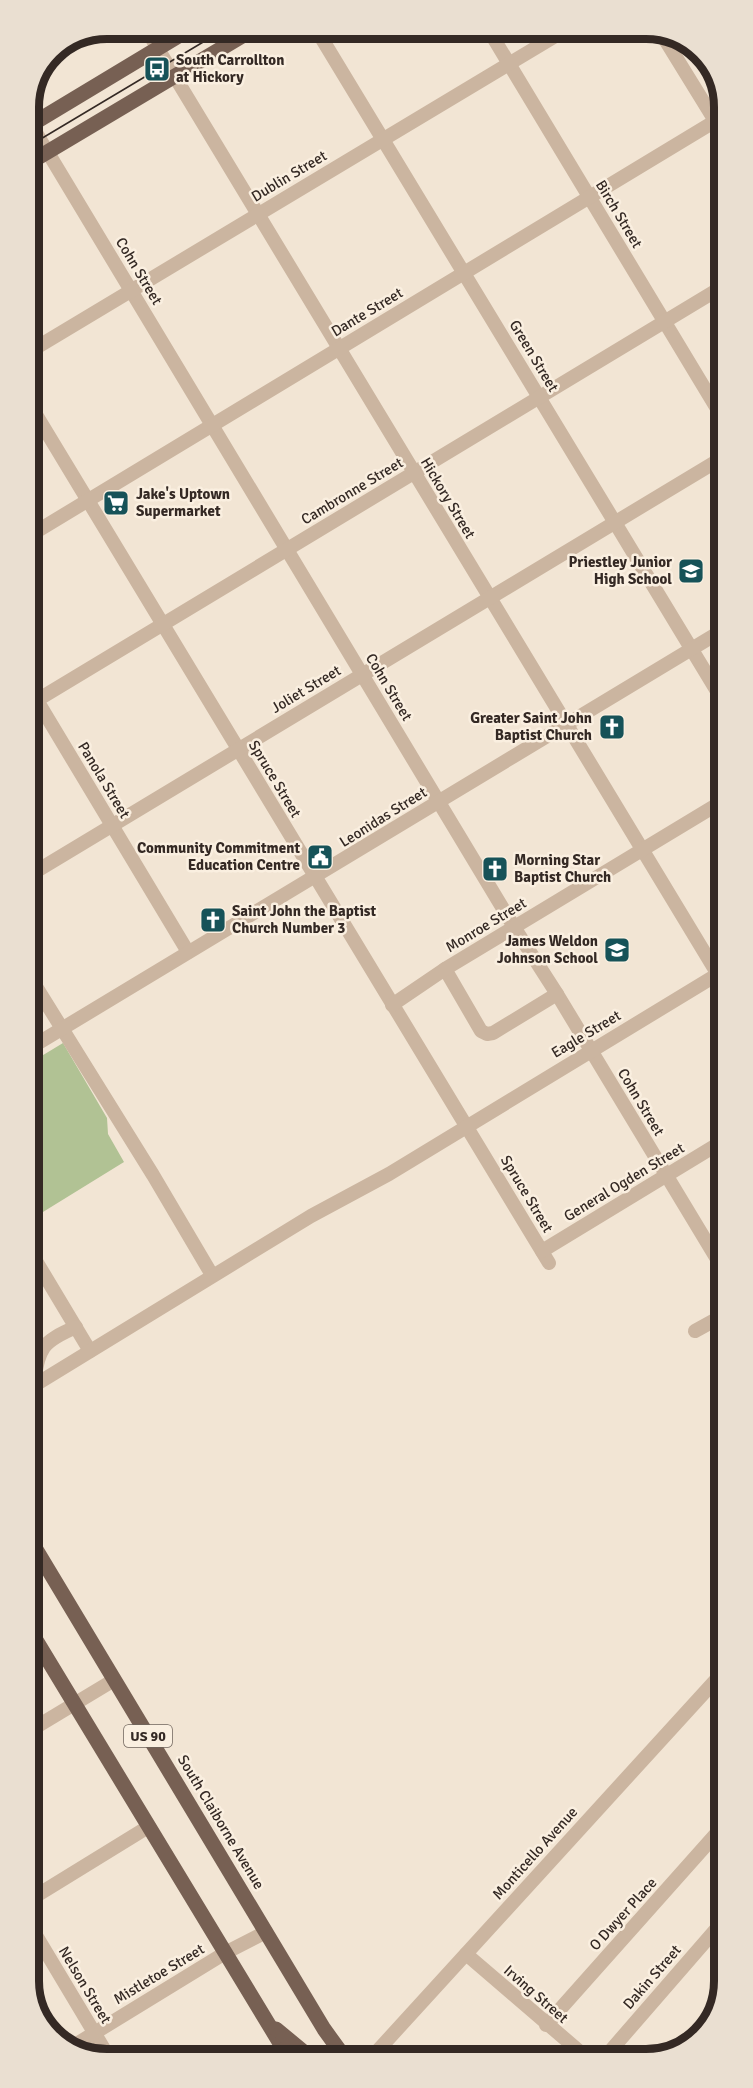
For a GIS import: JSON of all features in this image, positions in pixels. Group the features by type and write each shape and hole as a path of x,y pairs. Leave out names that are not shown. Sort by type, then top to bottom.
{"main road":[{"path":"39,117 172,39"},
{"path":"39,157 236,39"},
{"name":"South Claiborne Avenue","path":"39,1554 324,2029 338,2049"},
{"name":"US 90","path":"39,1645 282,2049"},
{"path":"267,2021 300,2049"}],"street":[{"name":"Hickory Street","path":"153,39 566,725 714,965"},
{"name":"Green Street","path":"323,39 714,686"},
{"name":"Birch Street","path":"494,39 714,404"},
{"name":"Dublin Street","path":"39,346 550,39"},
{"path":"667,42 714,114"},
{"name":"Dante Street","path":"39,530 589,197 714,126"},
{"name":"Cohn Street","path":"39,138 714,1254"},
{"name":"Cambronne Street","path":"39,699 714,292"},
{"name":"Spruce Street","path":"39,420 546,1257"},
{"name":"Joliet Street","path":"39,869 714,463"},
{"name":"Leonidas Street","path":"39,1043 714,635"},
{"name":"Panola Street","path":"39,712 112,825 188,952"},
{"name":"Monroe Street","path":"392,1005 445,969 714,806"},
{"path":"445,969 481,1031 487,1034 493,1033 557,994"},
{"name":"Eagle Street","path":"39,1383 310,1216 389,1174 591,1050 714,980"},
{"path":"39,992 212,1275"},
{"name":"General Ogden Street","path":"546,1257 666,1175 714,1146"},
{"path":"39,1268 90,1351"},
{"path":"695,1331 714,1321"},
{"path":"39,1357 44,1345 55,1336 76,1327"},
{"path":"39,1725 114,1680"},
{"name":"Monticello Avenue","path":"379,2049 714,1682"},
{"path":"39,1894 148,1827"},
{"name":"O Dwyer Place","path":"546,2025 714,1836"},
{"name":"Mistletoe Street","path":"79,2043 225,1953 266,1932"},
{"name":"Dakin Street","path":"612,2049 714,1932"},
{"name":"Nelson Street","path":"39,1941 104,2049"},
{"name":"Irving Street","path":"466,1954 576,2049"}],"green space":[{"path":"63,1043 107,1118 108,1134 124,1162 39,1214 39,1058"}],"tram line":[{"path":"39,140 208,39"}],"place":[{"name":"South Carrollton at Hickory","path":"157,69"},
{"name":"Jake's Uptown Supermarket","path":"116,503"},
{"name":"Priestley Junior High School","path":"691,571"},
{"name":"Greater Saint John Baptist Church","path":"612,727"},
{"name":"Community Commitment Education Centre","path":"320,857"},
{"name":"Morning Star Baptist Church","path":"495,869"},
{"name":"Saint John the Baptist Church Number 3","path":"213,920"},
{"name":"James Weldon Johnson School","path":"617,950"}]}
